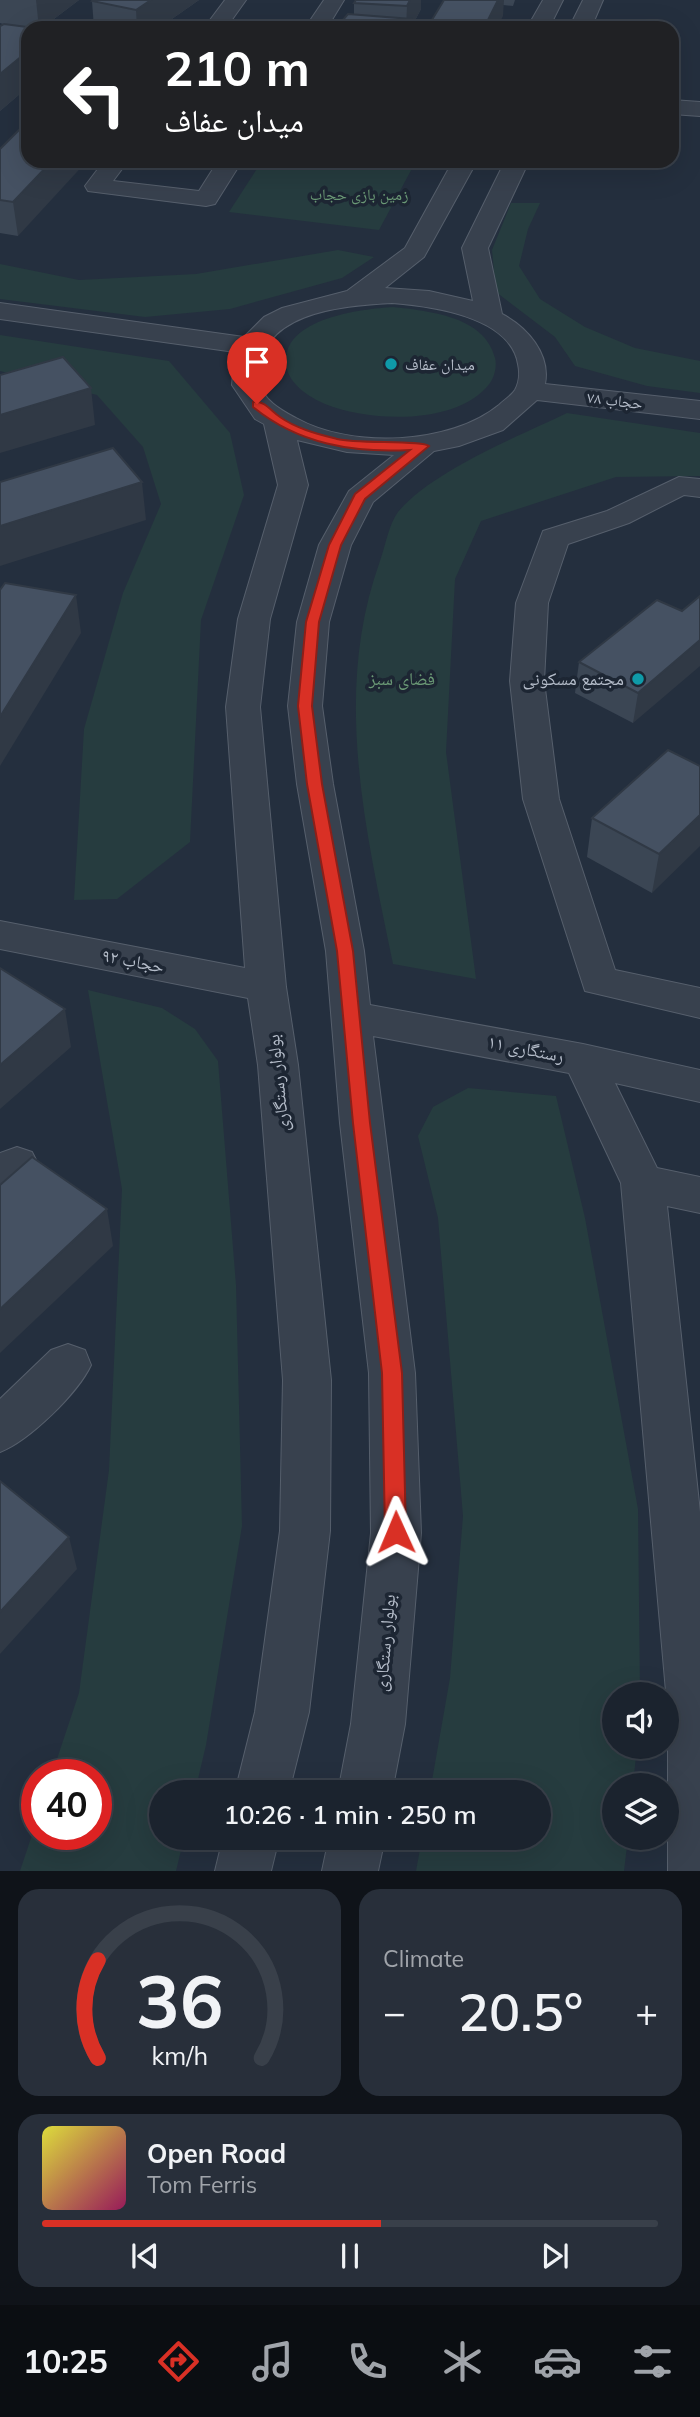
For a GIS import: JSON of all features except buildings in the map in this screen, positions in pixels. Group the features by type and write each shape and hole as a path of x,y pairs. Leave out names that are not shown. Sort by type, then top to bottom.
{"street":[{"path":"220,21 236,0"},
{"path":"320,21 334,0"},
{"path":"542,21 553,0"},
{"path":"582,21 593,0"},
{"path":"679,108 700,109"},
{"path":"111,168 97,186 206,199 226,168"},
{"path":"356,297 415,251 461,168"},
{"path":"490,318 475,248 514,168"},
{"path":"356,297 428,298 461,306 490,318 513,333 527,351 533,371 530,391 516,410 492,426 460,438 423,446 384,448 344,444 308,435 278,422 257,404 245,385 243,365 251,346 267,328 292,314 322,303 356,297"},
{"path":"0,311 251,346"},
{"name":"حجاب ۷۸","path":"530,391 700,410"},
{"name":"بولوار رستگاری","path":"265,1780 282,1712 305,1531 307,1380 278,1065 266,987 243,707 254,619 293,485 278,422"},
{"name":"بولوار رستگاری","path":"367,1780 378,1724 396,1532 392,1373 345,951 315,784 305,706 313,622 335,545 360,497 423,446"},
{"path":"700,488 679,486 618,517 554,538 532,603 527,681 541,799 599,981 700,1003"},
{"name":"حجاب ۹۲","path":"5,941 266,987"},
{"name":"رستگاری ۱۱","path":"352,1017 583,1060 700,1086"},
{"path":"583,1060 643,1183 697,1705 696,1871"},
{"path":"643,1183 700,1195"},
{"path":"0,1430 68,1365"},
{"path":"243,1871 248,1850"},
{"path":"350,1871 354,1850"}],"green space":[{"name":"زمین بازی حجاب","path":"257,168 412,168 379,230 229,212"},
{"path":"511,203 540,203 528,229 519,266 540,299 585,327 635,348 700,361 700,393 647,386 575,366 555,337 496,292 492,250"},
{"path":"338,250 374,257 342,278 230,309 145,317 0,299 0,264 79,280 196,274"},
{"name":"میدان عفاف","path":"393,307 453,318 480,333 495,358 495,370 490,383 476,397 457,407 435,413 388,417 343,410 325,404 306,394 295,384 286,364 288,348 297,336 326,319 363,310"},
{"path":"0,335 169,361 230,433 244,495 201,620 190,842 117,899 74,900 84,729 123,593 161,504 143,447 97,395 0,371"},
{"name":"فضای سبز","path":"567,413 700,433 700,476 616,477 481,521 455,579 446,752 476,979 393,964 364,813 356,712 358,661 366,611 392,523 398,512 432,482 477,456"},
{"path":"88,990 162,1008 195,1029 218,1061 236,1285 242,1526 198,1780 149,1780 149,1850 181,1850 176,1871 20,1871 27,1850 112,1850 112,1759 57,1759 79,1693 109,1470 122,1189"},
{"path":"468,1088 556,1096 585,1218 638,1509 640,1682 602,1682 602,1759 636,1759 634,1773 602,1773 602,1850 627,1850 624,1871 416,1871 420,1850 551,1850 551,1780 432,1780 450,1678 463,1516 438,1218 418,1136 433,1107"}],"place":[{"name":"میدان عفاف","path":"391,364"},
{"name":"مجتمع مسکونی","path":"638,679"}],"route":[{"path":"257,404 278,422 308,435 344,444 384,448 423,446 360,497 335,545 313,622 305,706 315,784 345,951 361,1123 392,1373 396,1532"}]}
